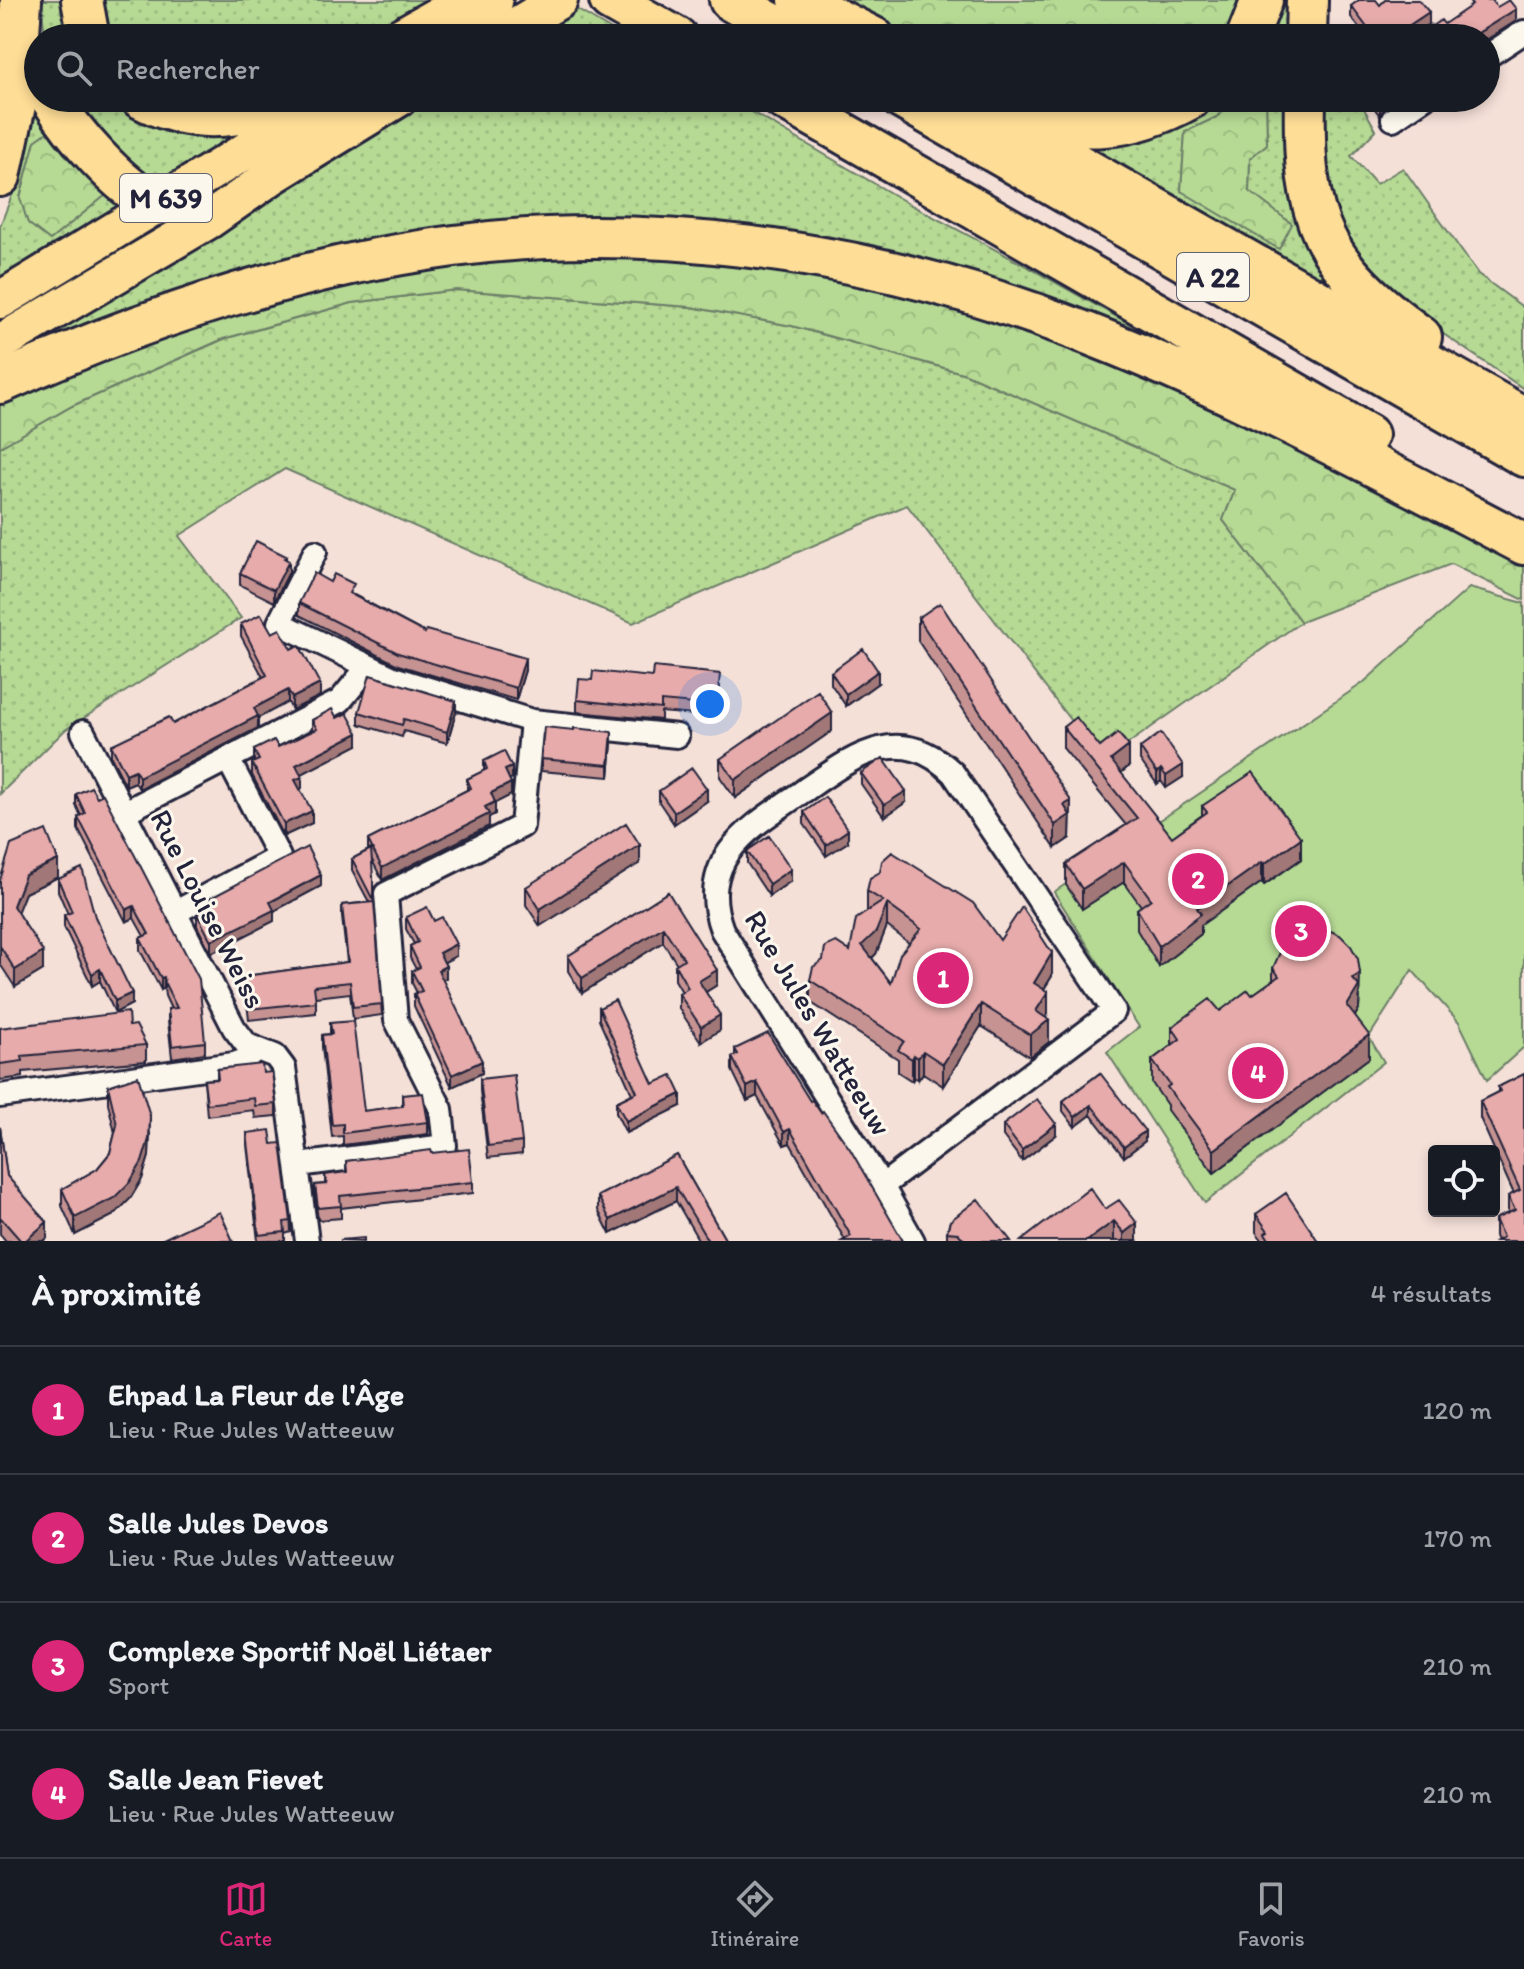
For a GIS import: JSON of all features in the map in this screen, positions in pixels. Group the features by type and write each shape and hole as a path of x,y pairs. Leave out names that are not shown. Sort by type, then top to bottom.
{"highway":[{"path":"0,176 15,105 21,0"},
{"path":"28,0 32,24"},
{"path":"82,0 86,24"},
{"path":"475,24 559,0"},
{"path":"610,0 652,24"},
{"path":"730,0 772,24"},
{"path":"796,0 836,24"},
{"path":"796,0 845,24"},
{"path":"1253,24 1262,0"},
{"path":"1306,24 1307,0"},
{"path":"427,24 441,16 502,15"},
{"path":"61,112 76,133 128,186 155,205 183,210 205,207 272,176"},
{"path":"176,112 213,117 253,112"},
{"name":"M 639","path":"0,300 310,112"},
{"name":"M 639","path":"0,343 209,220 272,176 376,112"},
{"name":"A 22","path":"806,112 1524,524"},
{"name":"A 22","path":"925,112 1524,456"},
{"path":"986,112 1524,418"},
{"path":"1021,112 1037,119 1083,127 1132,123 1164,112"},
{"path":"1305,112 1305,156 1312,206 1326,240 1348,275 1397,319 1524,406"},
{"path":"0,383 102,340 211,302 391,256 458,246 535,240 625,239 736,246 829,260 937,283 1065,325 1252,405 1524,544"}],"street":[{"path":"1500,48 1524,32"},
{"path":"1393,119 1403,112"},
{"path":"315,552 279,623 393,678 532,721 677,736"},
{"path":"125,812 340,701 368,667"},
{"path":"298,1165 445,1146 441,1109 394,1011 386,894 522,826 532,721"},
{"name":"Rue Louise Weiss","path":"83,732 234,1028 247,1045 275,1056 284,1068 307,1241"},
{"name":"Rue Jules Watteeuw","path":"882,1186 1114,1011 960,782 945,765 907,747 862,753 751,826 732,846 719,869 715,895 722,930 913,1241"},
{"path":"176,912 279,857 228,759"},
{"path":"0,1096 234,1064 245,1060 255,1049"}],"green space":[{"path":"41,0 70,0 74,24 44,24"},
{"path":"96,0 442,0 402,24 103,24"},
{"path":"838,0 1246,0 1234,24 880,24"},
{"path":"1273,0 1298,0 1297,24 1263,24"},
{"path":"576,9 601,24 552,24"},
{"path":"32,112 40,112 52,129 35,141 20,197 28,223 50,240 112,190 125,203 0,279 0,226 16,185"},
{"path":"78,112 149,112 247,130 149,190"},
{"path":"407,112 752,112 911,205 1181,353 701,227 0,369 0,359"},
{"path":"1166,112 1223,112 1185,132 1181,191 1292,224 1249,192 1250,158 1267,144 1266,112 1298,112 1342,300 1088,155 1097,137"},
{"path":"1223,112 1266,112 1267,144 1250,158 1249,191 1292,224 1279,249 1181,191 1185,132"},
{"path":"1319,112 1366,112 1376,130 1351,156 1376,184 1403,168 1478,274 1524,308 1524,389 1379,290 1333,225"},
{"path":"52,129 112,190 50,240 28,223 20,198 35,141"},
{"path":"567,252 740,262 944,302 1130,365 1524,561 1524,600 1451,564 1301,622 1223,520 1235,490 966,374 792,326 691,307 456,290 352,303 223,339 72,406 0,447 0,400 85,363 285,295 441,265"},
{"path":"456,290 691,307 792,326 966,374 1235,490 1223,520 1301,622 1102,762 907,505 633,623 285,469 179,536 241,618 65,730 0,794 0,447 72,406 224,339 352,303"},
{"path":"1469,588 1524,603 1524,1047 1487,1080 1459,1022 1412,970 1369,1037 1384,1062 1205,1203 1107,1052 1139,1027 1054,892 1363,683"}],"building":[{"path":"1359,0 1376,0 1380,5 1385,0 1419,0 1429,12 1411,24 1364,24 1351,6"},
{"path":"1474,0 1492,0 1497,7 1509,0 1516,9 1492,24 1444,24 1472,5 1470,3"},
{"path":"256,541 286,556 284,558 289,561 274,590 240,573"},
{"path":"314,573 330,582 334,574 354,584 349,593 425,633 426,630 525,658 516,688 398,653 299,603"},
{"path":"940,603 1071,801 1064,805 1070,815 1055,825 918,618"},
{"path":"261,614 272,633 280,629 291,649 299,645 320,684 292,698 288,690 254,708 258,716 139,777 135,770 126,774 111,745 169,717 173,724 267,675 241,624"},
{"path":"863,649 878,671 846,694 831,672"},
{"path":"653,667 720,674 717,706 661,701 661,709 577,700 579,679 592,680 593,671 652,677"},
{"path":"370,675 456,701 447,732 404,719 402,725 359,712"},
{"path":"818,691 832,713 735,780 720,759"},
{"path":"332,709 337,718 347,713 358,733 296,765 302,777 295,780 312,811 284,824 252,763 259,760 254,750 274,740 278,747 317,729 312,720"},
{"path":"1076,717 1100,747 1118,733 1129,746 1111,760 1172,837 1207,812 1202,806 1253,772 1301,838 1197,908 1201,914 1159,946 1137,909 1151,899 1124,862 1082,889 1066,864 1137,818 1063,727"},
{"path":"544,727 612,732 609,765 541,759"},
{"path":"1161,733 1183,765 1166,776 1161,769 1157,773 1140,748"},
{"path":"504,751 512,767 505,770 511,783 491,793 495,802 485,807 489,814 382,868 368,840 471,788 467,779 487,769 484,761"},
{"path":"883,758 906,791 884,805 861,773"},
{"path":"692,768 707,789 674,812 659,791"},
{"path":"91,787 97,797 103,794 199,979 205,1042 172,1046 168,1009 177,1008 164,977 161,978 140,938 149,934 134,906 126,910 78,817 85,813 76,794"},
{"path":"825,797 848,830 826,845 804,812"},
{"path":"626,823 640,845 540,909 526,887"},
{"path":"46,830 58,860 25,875 13,906 43,952 15,970 0,946 0,880 11,845"},
{"path":"769,836 791,869 769,884 747,851"},
{"path":"307,847 321,875 270,902 274,910 211,941 197,914 210,907 207,900"},
{"path":"371,849 373,877 373,900 352,859"},
{"path":"892,852 973,903 1000,940 1022,907 1052,953 1034,983 1048,992 1036,1011 1049,1020 1030,1035 981,1004 943,1064 923,1051 918,1058 914,1055 912,1059 898,1050 904,1041 810,980 813,967 823,960 825,947 836,942 850,951 856,919 883,901 867,891 870,878 880,872 882,861","holes":["887,904 921,929 900,954 891,983 862,945 876,932"]},
{"path":"82,868 95,917 132,993 115,1001 100,969 92,974 64,915 72,912 58,879"},
{"path":"668,892 717,970 699,981 720,1015 701,1027 679,994 688,988 675,965 684,959 663,927 582,978 568,956"},
{"path":"374,902 382,1004 353,1007 350,982 314,986 316,1002 249,1009 245,976 348,962 342,905"},
{"path":"427,907 434,921 442,917 456,944 439,953 446,966 438,970 482,1061 452,1075 414,994 422,991 412,971 420,967 410,946 418,942 406,917"},
{"path":"1326,929 1340,935 1358,959 1360,973 1353,979 1359,986 1347,1006 1369,1035 1214,1150 1167,1087 1170,1085 1152,1060 1180,1039 1172,1027 1210,999 1220,1011 1248,990 1252,995 1279,976 1273,968 1281,950 1301,932"},
{"path":"615,1000 653,1084 672,1075 681,1094 626,1121 616,1102 637,1092 599,1008"},
{"path":"128,1012 129,1026 136,1025 146,1045 22,1056 23,1061 0,1064 0,1028"},
{"path":"353,1021 364,1111 403,1106 402,1095 423,1093 428,1122 343,1133 343,1124 332,1125 322,1035 332,1034 330,1023"},
{"path":"768,1033 810,1101 821,1113 823,1111 850,1149 903,1241 842,1241 851,1236 790,1129 784,1132 757,1082 747,1087 732,1057 738,1054 735,1049"},
{"path":"262,1064 263,1073 272,1072 276,1104 255,1106 254,1098 207,1104 204,1080 218,1079 217,1069"},
{"path":"1100,1073 1145,1131 1124,1147 1091,1105 1075,1117 1063,1101"},
{"path":"1524,1074 1524,1241 1496,1241 1503,1237 1495,1219 1515,1210 1508,1196 1520,1190 1480,1101 1500,1091 1498,1087"},
{"path":"514,1075 522,1142 488,1146 480,1079"},
{"path":"138,1076 150,1116 149,1139 142,1162 130,1182 114,1198 75,1218 62,1189 97,1169 110,1153 117,1125 108,1086"},
{"path":"1037,1099 1056,1124 1022,1150 1003,1125"},
{"path":"0,1127 7,1176 47,1222 25,1241 21,1241 0,1217"},
{"path":"270,1130 272,1144 281,1143 291,1221 284,1222 285,1232 259,1235 247,1133"},
{"path":"469,1149 473,1182 340,1196 341,1206 318,1208 315,1185 327,1184 325,1175 347,1172 346,1161 431,1150 432,1153"},
{"path":"677,1155 726,1241 708,1241 676,1187 610,1220 598,1196"},
{"path":"1090,1188 1105,1209 1119,1200 1137,1223 1124,1233 1114,1221 1087,1241 1021,1241"},
{"path":"1286,1193 1318,1241 1270,1241 1265,1233 1268,1231 1256,1214"},
{"path":"978,1199 1011,1241 965,1241 958,1233 947,1232 950,1221"},
{"path":"220,1212 233,1241 159,1241"}],"place":[{"name":"Salle Jules Devos","path":"1198,879"},
{"name":"Complexe Sportif Noël Liétaer","path":"1301,931"},
{"name":"Ehpad La Fleur de l'Âge","path":"943,978"},
{"name":"Salle Jean Fievet","path":"1258,1073"}]}
